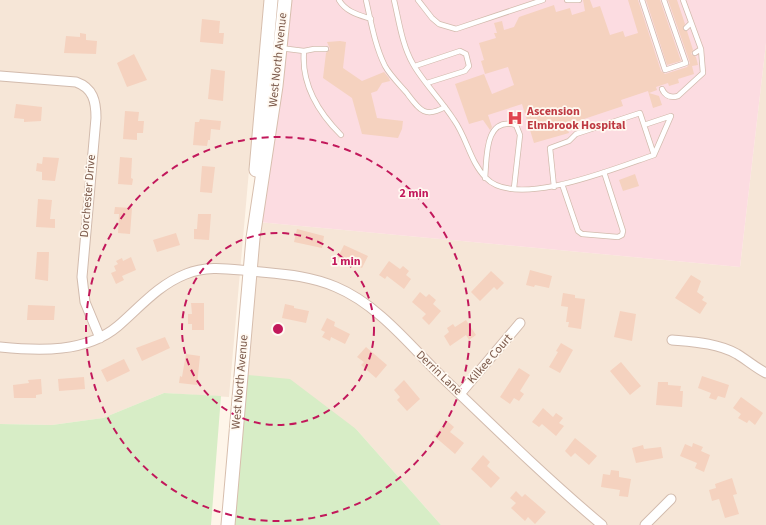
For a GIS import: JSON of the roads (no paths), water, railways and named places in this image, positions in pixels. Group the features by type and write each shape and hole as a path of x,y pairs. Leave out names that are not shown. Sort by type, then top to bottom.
{"main road":[{"name":"West North Avenue","path":"228,525 253,238 256,169 270,0"},
{"name":"West North Avenue","path":"253,238 280,48 284,0"}],"street":[{"name":"Dorchester Drive","path":"0,76 55,80 84,85 93,95 96,102 82,277 85,302 100,338"},
{"name":"Derrin Lane","path":"0,347 60,348 71,347 100,338 116,327 151,295 167,283 188,273 219,268 280,273 310,278 337,287 374,311 548,478 602,525"},
{"name":"Kilkee Court","path":"460,394 520,323"},
{"path":"672,340 700,342 718,346 735,354 766,373"},
{"path":"645,525 671,499"}],"lane":[{"path":"339,0 343,7 355,14 371,19"},
{"path":"366,0 377,46 385,67 419,108 428,113 435,112 445,106"},
{"path":"394,0 404,40 414,66 456,121 477,166 485,178 499,186 540,190 604,172 654,155 671,116 644,125"},
{"path":"418,0 432,18 439,24 456,29 542,0"},
{"path":"567,0 579,0"},
{"path":"642,0 665,70 686,63 664,0"},
{"path":"662,89 664,94 668,96 678,96 699,78 704,68 701,49 683,0"},
{"path":"686,28 691,23"},
{"path":"267,47 304,51 314,49 326,50"},
{"path":"694,53 701,49"},
{"path":"304,51 303,61 306,80 313,98 325,119 341,135"},
{"path":"414,66 460,51 466,54 469,66 465,71 428,83"},
{"path":"554,187 550,148 569,141 576,134 640,113 654,155"},
{"path":"485,178 490,136 496,127 509,123 516,125 520,135 514,188"},
{"path":"562,184 578,231 582,234 618,237 622,235 624,231 604,172"}],"place":[{"name":"Ascension Elmbrook Hospital","path":"515,118"}]}
